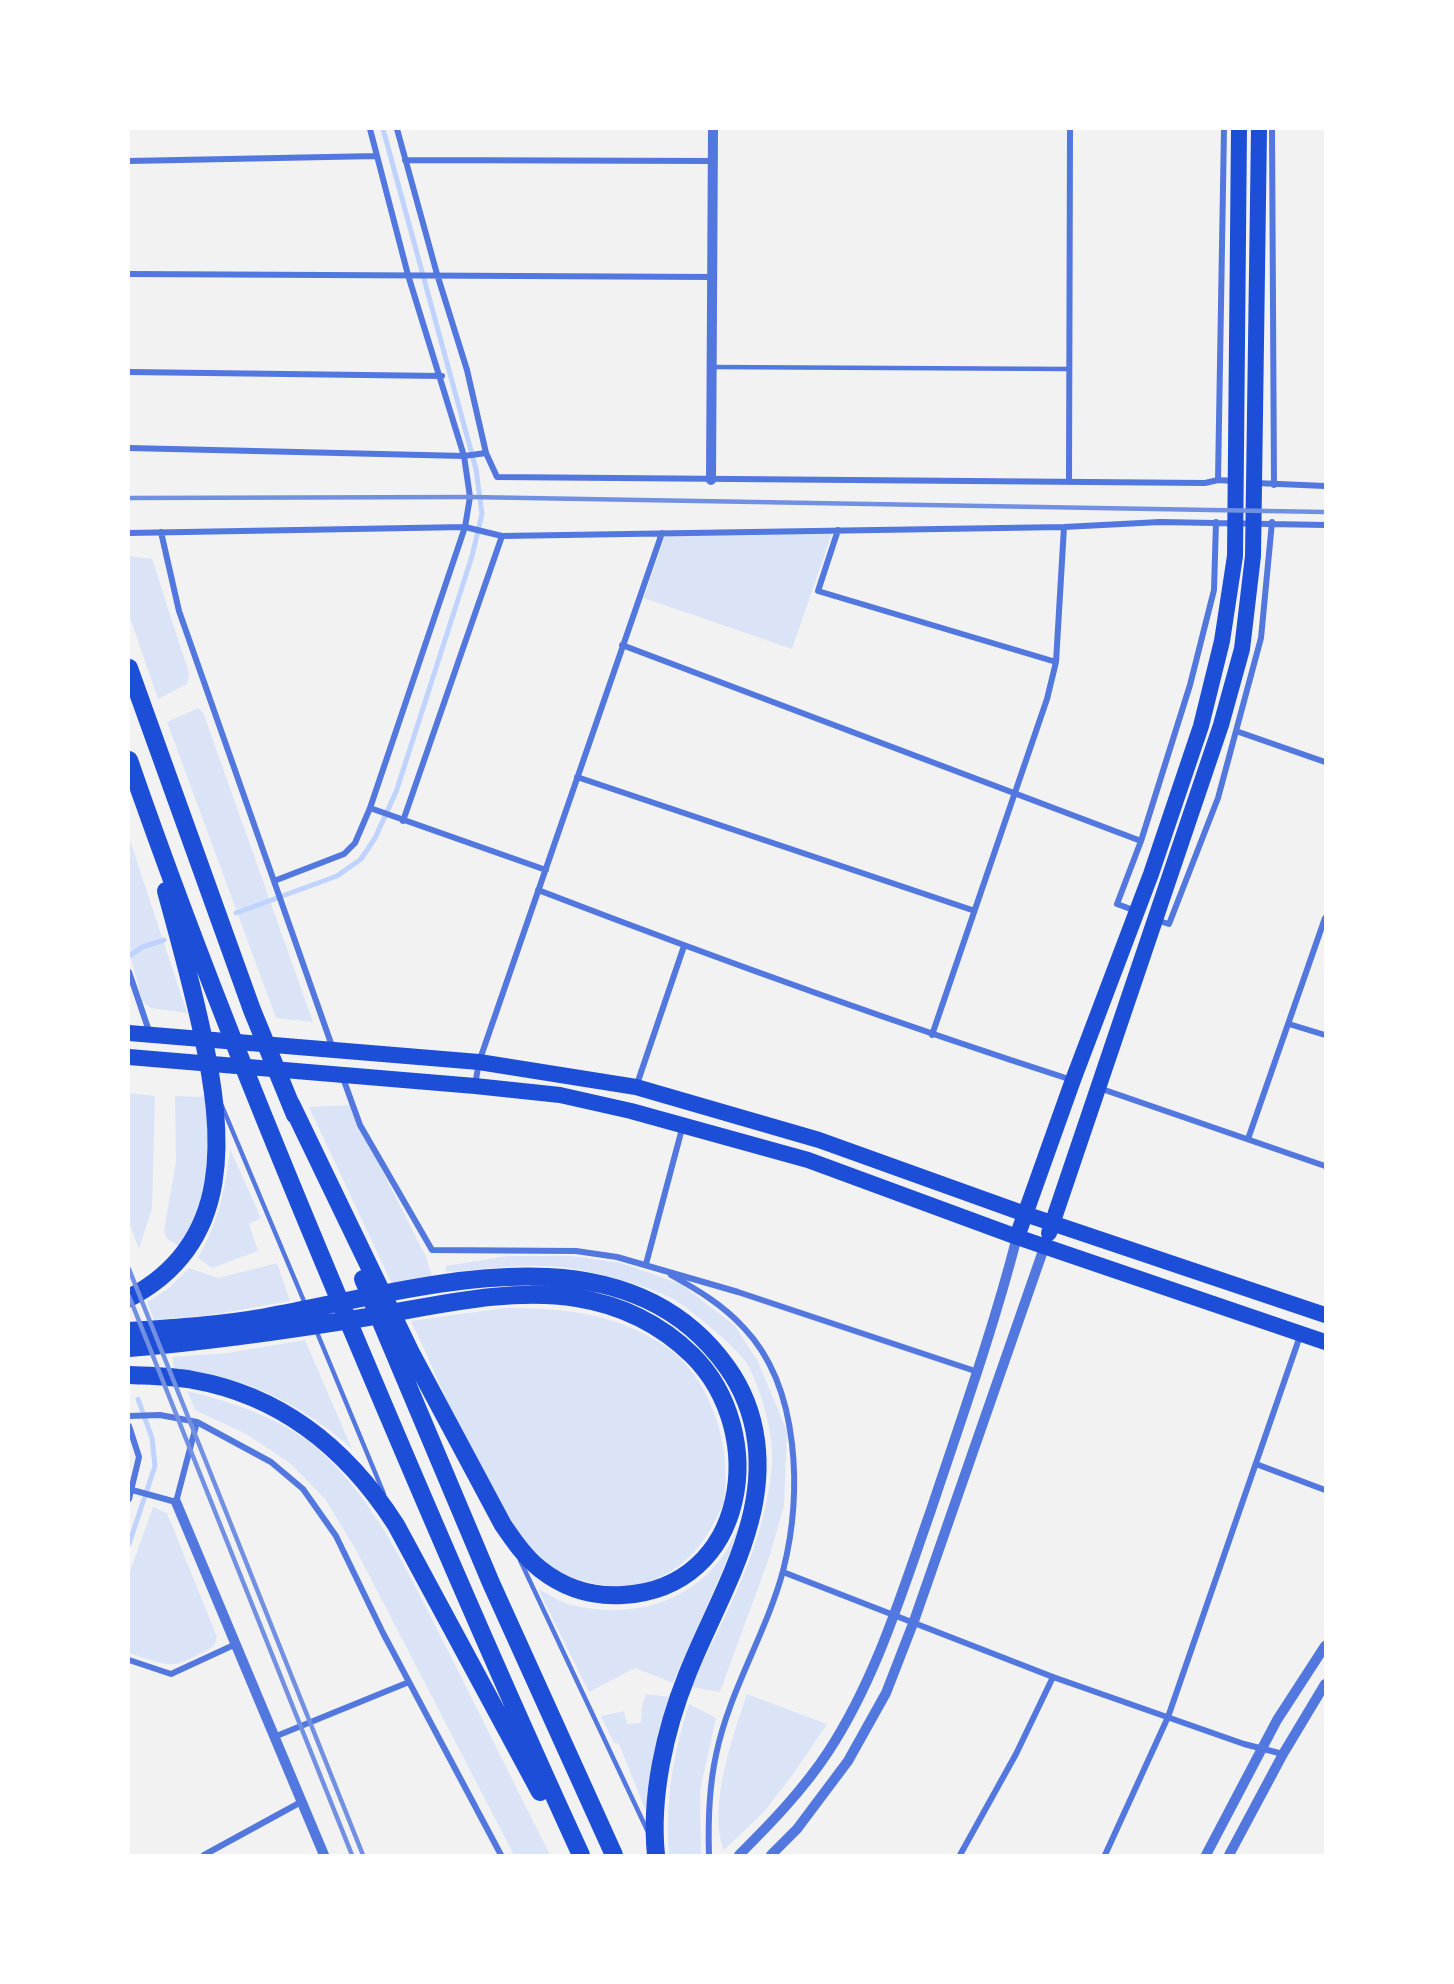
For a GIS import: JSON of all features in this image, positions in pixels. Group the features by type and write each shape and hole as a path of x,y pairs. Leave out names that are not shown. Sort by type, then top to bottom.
{"highway":[{"path":"1017,1237 1073,1080 1137,912 1201,726 1222,641 1235,556 1239,129"},
{"path":"1046,1245 1155,920 1228,728 1242,649 1253,556 1259,129"},
{"path":"129,668 252,1010 291,1104 403,1354 495,1593 614,1855"},
{"path":"129,760 257,1102 329,1279 462,1589 581,1855"},
{"path":"129,783 161,876 195,1002 215,1090 218,1146 215,1180 198,1233 166,1275 129,1298"},
{"path":"129,1033 334,1052 479,1062 636,1087 819,1140 1025,1214 1325,1315"},
{"path":"129,1057 560,1095 684,1123 808,1160 1017,1237 1325,1342"},
{"path":"129,1331 215,1324 436,1285 529,1276 570,1277 606,1284 644,1296 671,1311 695,1329 732,1374 746,1402 755,1430 759,1460 757,1491 739,1554 686,1676 672,1721 655,1805 656,1850"},
{"path":"129,1348 221,1341 504,1297 576,1298 637,1315 662,1329 702,1365 728,1409 736,1434 738,1482 734,1506 725,1528 699,1563 681,1577 658,1588 609,1596 584,1592 560,1582 539,1568 521,1550 503,1525 403,1354"},
{"path":"129,1375 193,1380 228,1389 293,1418 325,1440 352,1466 374,1491 396,1525 572,1855"}],"street":[{"path":"274,881 344,854 354,843 370,808 465,527 470,497 464,456 442,376 408,275 370,129"},
{"path":"397,129 434,274 468,370 486,453 497,477 1205,483 1218,480 1274,485 1325,486"},
{"path":"711,480 713,129"},
{"path":"1069,481 1071,129"},
{"path":"1218,480 1224,129"},
{"path":"1272,129 1274,485"},
{"path":"129,161 377,156"},
{"path":"405,160 422,158 713,161"},
{"path":"129,274 712,277"},
{"path":"129,372 442,376"},
{"path":"129,448 464,456 486,453"},
{"path":"1137,912 1117,904 1141,841 1190,686 1214,590 1216,522"},
{"path":"129,533 465,527 499,536 1064,527 1216,522 1325,525"},
{"path":"1272,522 1261,638 1228,728 1325,762"},
{"path":"932,1035 972,910 1047,699 1056,662 1064,527"},
{"path":"838,530 818,591 1056,662"},
{"path":"161,532 179,611 206,693 334,1052"},
{"path":"475,1086 479,1062 662,533"},
{"path":"404,821 499,536"},
{"path":"622,645 1014,790 1141,841"},
{"path":"577,777 972,910"},
{"path":"370,808 546,870"},
{"path":"538,890 684,946 932,1035 1073,1080"},
{"path":"1248,1139 1325,918"},
{"path":"636,1087 684,946"},
{"path":"129,972 150,1035"},
{"path":"1288,1024 1325,1035"},
{"path":"343,1076 360,1125 432,1250 576,1251 646,1264 738,1292 978,1372"},
{"path":"1098,1088 1325,1166"},
{"path":"646,1264 684,1123"},
{"path":"738,1855 777,1817 828,1752 864,1685 895,1614 978,1372 1017,1237"},
{"path":"771,1855 797,1829 848,1761 886,1694 914,1621 1046,1245"},
{"path":"660,1269 698,1290 729,1313 746,1330 775,1379 792,1430 795,1499 783,1572 744,1678 730,1706 715,1756 709,1855"},
{"path":"1105,1855 1168,1716 1301,1333"},
{"path":"131,1416 160,1415 197,1422 271,1462 303,1490 336,1536 409,1682 501,1855"},
{"path":"197,1422 176,1502 324,1855"},
{"path":"129,1426 139,1457 134,1491 129,1499"},
{"path":"1256,1464 1325,1490"},
{"path":"134,1491 176,1502"},
{"path":"783,1572 914,1621 1053,1677 1282,1754"},
{"path":"129,1660 171,1674 236,1644"},
{"path":"1206,1855 1282,1712 1325,1646"},
{"path":"960,1855 1016,1754 1053,1677"},
{"path":"274,1737 409,1682"},
{"path":"1229,1855 1282,1754 1325,1684"},
{"path":"204,1855 301,1802"}],"lane":[{"path":"710,367 1069,369"},
{"path":"215,1090 396,1525"},
{"path":"503,1525 656,1850"}],"shaded area":[{"path":"833,530 792,649 644,598 665,536"},
{"path":"129,556 152,559 189,673 187,684 158,699 129,615"},
{"path":"198,708 203,712 313,1022 276,1018 167,722"},
{"path":"129,837 187,1013 151,1008 142,1001 129,950"},
{"path":"129,1093 155,1096 152,1208 139,1249 129,1222"},
{"path":"175,1096 205,1097 208,1138 206,1174 202,1192 190,1228 180,1247 166,1238 164,1230 176,1162"},
{"path":"349,1105 426,1257 432,1277 392,1284 309,1107"},
{"path":"230,1149 261,1218 249,1224 258,1251 212,1268 198,1258 220,1205"},
{"path":"508,1256 572,1256 621,1263 681,1284 735,1326 758,1362 787,1431 784,1506 769,1558 720,1692 690,1687 742,1578 762,1521 768,1492 772,1462 771,1438 765,1410 751,1372 733,1347 689,1310 663,1294 637,1285 593,1273 554,1266 446,1272 445,1266"},
{"path":"277,1263 290,1301 211,1315 154,1320 147,1302 168,1289 189,1268 218,1278"},
{"path":"505,1308 568,1311 608,1319 646,1335 665,1346 681,1359 695,1376 706,1394 721,1436 726,1479 724,1500 707,1535 686,1560 674,1570 645,1583 629,1586 603,1585 574,1578 536,1557 499,1504 471,1453 411,1321"},
{"path":"305,1340 352,1449 313,1418 270,1394 224,1378 175,1370 172,1357 227,1353"},
{"path":"187,1391 236,1405 299,1434 333,1464 370,1508 414,1584 550,1855 514,1855 356,1550 325,1499 290,1463 246,1434 195,1410"},
{"path":"153,1507 167,1513 217,1637 214,1646 180,1663 165,1664 129,1653 129,1574"},
{"path":"742,1520 673,1683 635,1668 589,1692 538,1589 568,1604 593,1609 635,1609 655,1604 692,1587 708,1573 725,1553"},
{"path":"646,1694 671,1697 655,1751 646,1811 619,1744 614,1743 601,1716 624,1711 627,1724 641,1723 642,1706"},
{"path":"747,1694 827,1724 764,1812 724,1850 718,1814 720,1793 729,1751"},
{"path":"689,1704 716,1718 700,1791 701,1855 669,1855 669,1797 679,1741"}],"waterway":[{"path":"236,913 337,876 361,859 375,838 396,792 472,556 482,514 476,469 383,129"},
{"path":"131,955 142,947 164,940"},
{"path":"129,1544 155,1466 152,1438 138,1399"}],"railway":[{"path":"129,498 470,497 1325,512"},
{"path":"129,1269 363,1855"},
{"path":"129,1296 352,1855"}]}
